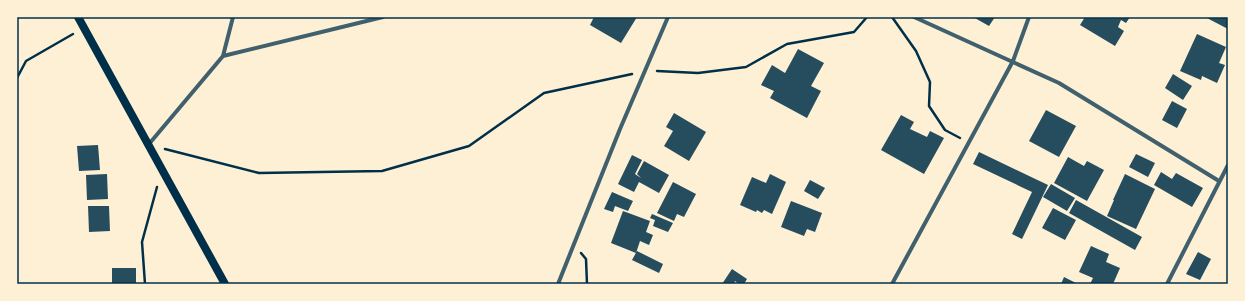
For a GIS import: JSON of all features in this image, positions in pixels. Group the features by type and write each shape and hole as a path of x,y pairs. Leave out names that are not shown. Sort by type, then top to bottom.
{"main road":[{"path":"78,17 225,284"}],"street":[{"path":"149,144 223,56 233,17"},
{"path":"223,56 383,17"},
{"path":"558,284 573,244 668,17"},
{"path":"914,17 1059,83 1219,181"},
{"path":"892,284 1013,61 1029,17"},
{"path":"1167,284 1228,165"}],"path":[{"path":"149,144 259,173 382,171 469,146 544,93 645,71 698,73 746,67 787,44 854,32 867,17"},
{"path":"892,17 916,51 930,82 929,106 945,130 969,142"},
{"path":"17,78 26,61 84,27"},
{"path":"145,284 142,242 162,169"},
{"path":"573,244 586,259 587,284"}],"building":[{"path":"594,17 637,17 621,43 590,25"},
{"path":"973,17 995,17 989,26"},
{"path":"1085,17 1130,17 1126,23 1121,20 1118,27 1124,31 1115,46 1080,25"},
{"path":"1205,17 1228,17 1228,29"},
{"path":"1197,34 1226,47 1219,63 1225,65 1217,83 1202,76 1201,80 1180,71"},
{"path":"798,49 824,63 811,86 821,91 807,118 770,98 774,91 761,85 772,65 785,73"},
{"path":"1173,74 1192,86 1183,100 1165,88"},
{"path":"1172,101 1187,109 1177,128 1162,120"},
{"path":"1046,110 1076,126 1059,157 1029,141"},
{"path":"674,113 706,132 689,161 664,146 673,131 666,127"},
{"path":"901,115 914,122 910,129 927,137 930,131 944,138 924,174 881,150"},
{"path":"98,145 100,170 79,171 77,146"},
{"path":"979,152 1048,185 1022,239 1012,234 1032,192 973,164"},
{"path":"1136,154 1155,163 1148,177 1129,167"},
{"path":"632,155 642,160 635,174 641,178 637,174 644,161 669,175 659,193 639,182 634,192 618,184"},
{"path":"1068,157 1084,166 1087,161 1104,170 1087,201 1054,183"},
{"path":"1161,172 1172,179 1176,173 1203,188 1192,207 1154,185"},
{"path":"107,174 108,199 87,200 86,175"},
{"path":"770,174 786,182 772,214 764,210 762,213 757,210 756,212 740,205 752,177 766,183"},
{"path":"1125,174 1155,189 1136,229 1107,216"},
{"path":"810,180 825,188 818,199 804,191"},
{"path":"673,182 696,194 684,217 677,214 674,221 657,213"},
{"path":"1051,184 1075,198 1067,211 1043,197"},
{"path":"612,192 633,201 628,211 615,206 613,212 604,209"},
{"path":"1076,200 1142,237 1135,250 1069,213"},
{"path":"791,201 822,213 815,232 807,229 804,236 781,227"},
{"path":"88,206 109,206 110,231 89,232"},
{"path":"1053,208 1076,220 1065,240 1042,228"},
{"path":"623,211 650,221 646,232 653,235 649,245 640,241 636,253 611,243"},
{"path":"652,214 673,223 668,232 653,226 655,220 650,218"},
{"path":"1091,246 1109,254 1106,262 1120,268 1113,284 1090,284 1093,278 1079,272"},
{"path":"637,251 663,264 659,273 632,260"},
{"path":"1198,252 1211,259 1200,280 1186,274"},
{"path":"112,268 136,268 136,284 112,284"},
{"path":"732,269 747,279 744,284 739,284 735,281 734,284 722,284"},
{"path":"1064,277 1078,284 1061,284"}]}
